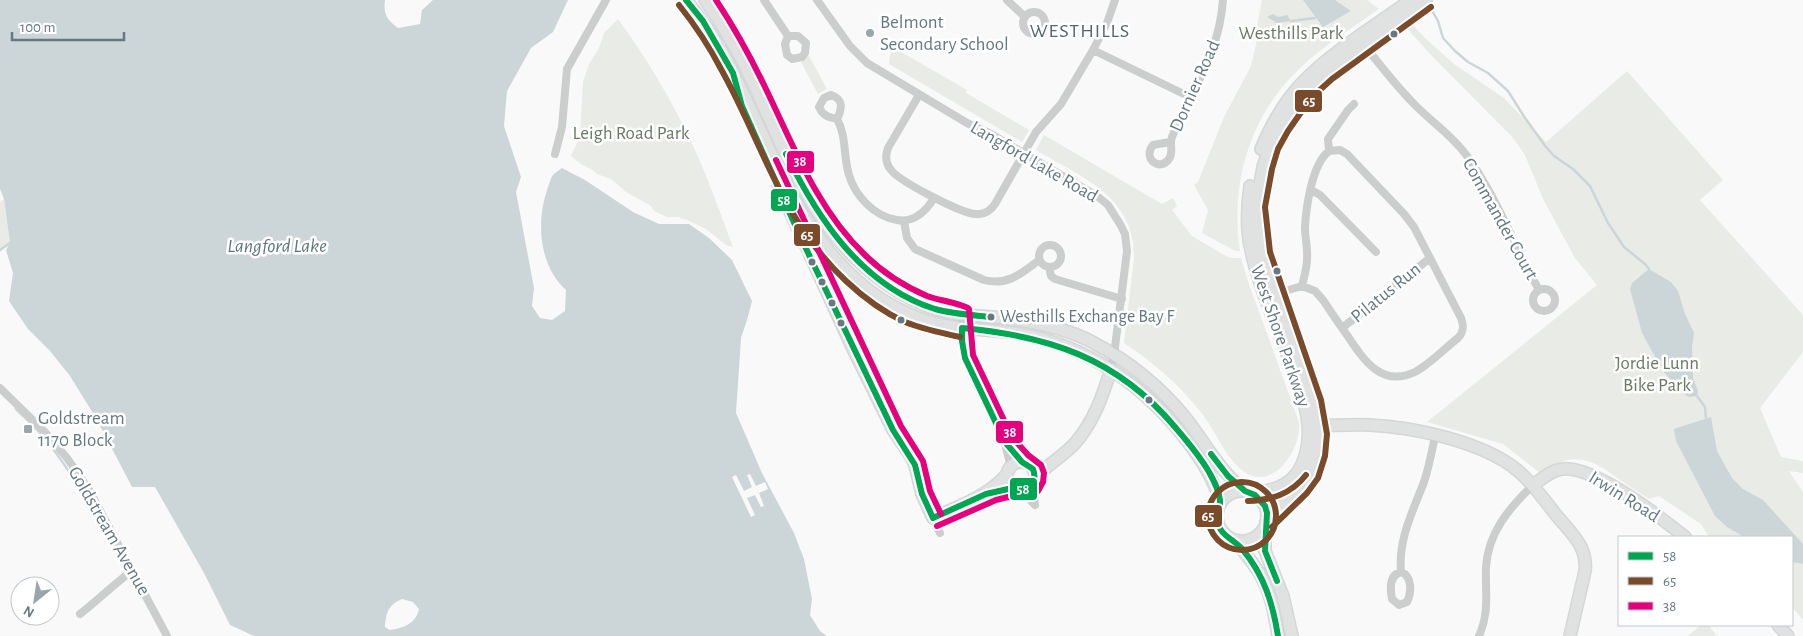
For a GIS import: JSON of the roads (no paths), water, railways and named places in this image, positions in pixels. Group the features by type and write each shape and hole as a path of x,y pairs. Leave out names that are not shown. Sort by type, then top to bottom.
{"main road":[{"path":"686,0 707,28 733,73 791,195 822,243 841,265 865,287 902,311 923,320 962,328 1020,334 1046,340 1075,350 1111,369 1144,394 1175,425 1210,474 1215,485 1220,503 1218,523 1226,536 1233,540 1256,564 1267,586 1278,636"},
{"path":"705,0 740,56 798,180 817,212 852,255 876,276 899,293 926,306 962,314 1020,320 1046,325 1093,342 1114,355 1154,386 1174,405 1222,469 1246,492 1255,495 1265,506 1265,550 1282,596 1292,636"},
{"name":"West Shore Parkway","path":"1266,523 1301,486 1316,459 1313,403 1270,296 1261,256 1256,224 1256,207 1258,188 1265,160 1280,126 1304,92 1361,41 1411,0"},
{"name":"West Shore Parkway","path":"1361,41 1426,0"},
{"path":"733,73 739,99 800,236 893,430 915,465 922,494 933,518 982,495 1005,488 1027,489 1034,481 1034,471 1026,464 1009,470 1002,480 982,495"},
{"name":"Langford Lake Road","path":"1034,481 1055,459 1075,444 1093,418 1111,369"},
{"path":"1314,426 1378,425 1435,436 1478,447 1493,453 1516,469 1533,486 1584,551 1585,571 1570,636"},
{"name":"West Shore Parkway","path":"1246,492 1274,489 1286,484 1295,476 1302,465 1314,426"},
{"name":"Langford Lake Road","path":"1026,464 1055,459"},
{"name":"Irwin Road","path":"1533,486 1550,472 1562,469 1582,471 1611,485 1684,536"},
{"path":"1009,470 1008,482 1017,489"},
{"path":"1220,503 1231,494 1246,492"},
{"path":"1233,540 1240,541 1255,537 1266,523"},
{"path":"1779,626 1788,636"}],"street":[{"path":"555,154 562,127 567,69 606,0"},
{"path":"764,0 788,36"},
{"name":"Langford Lake Road","path":"818,0 842,36 858,55 880,72 1097,196 1115,214 1125,234 1127,251 1111,369"},
{"path":"1007,0 1025,17"},
{"path":"919,95 888,148 886,160 889,168 896,175 934,198 970,214 986,212 996,204 1040,126 1061,104 1108,23 1115,0"},
{"name":"Dornier Road","path":"1170,142 1212,51 1218,33 1223,0"},
{"name":"Commander Court","path":"1361,41 1397,85 1451,137 1466,155 1483,181 1540,290"},
{"path":"1093,50 1190,97"},
{"path":"1302,286 1308,259 1306,218 1311,190 1320,162 1329,150 1328,139 1354,104"},
{"path":"837,118 843,133 849,175 856,190 867,204 888,218 904,221 920,215 928,208 934,198"},
{"path":"1270,296 1302,286 1310,288 1320,295 1367,364 1387,375 1396,376 1412,373 1461,335 1463,324 1414,227 1347,154 1340,150 1329,150"},
{"path":"1311,190 1320,195 1376,252"},
{"path":"904,221 907,238 915,249 984,280 996,282 1012,279 1039,260"},
{"path":"1045,246 1054,246 1060,252 1060,261 1053,267 1049,267 1042,264 1039,260 1039,252 1045,246"},
{"name":"Pilatus Run","path":"1342,328 1430,258"},
{"path":"1049,267 1051,276 1055,279 1122,299"},
{"path":"962,314 962,341 966,358 1005,442 1009,470"},
{"name":"Goldstream Avenue","path":"0,388 44,431 67,458 88,488 167,636"},
{"path":"1400,572 1400,560 1406,527 1424,480 1435,436"},
{"path":"1005,442 1026,464"},
{"path":"1017,489 1035,505 1034,481"},
{"path":"1479,636 1488,603 1486,569 1493,538 1507,513 1533,486"},
{"path":"933,518 940,533"},
{"path":"80,614 132,571"}],"water":[{"name":"Langford Lake","path":"0,0 385,0 387,16 398,28 420,24 422,10 433,0 568,0 553,32 531,48 507,91 504,126 521,177 516,192 534,288 532,306 540,318 552,320 565,311 566,290 550,269 542,243 541,229 544,202 550,182 553,175 562,168 585,180 633,212 659,224 689,224 709,238 732,260 752,301 741,338 736,413 762,473 794,533 804,559 812,599 810,615 820,631 827,636 254,636 230,625 204,573 155,487 132,487 96,418 70,376 50,351 28,329 9,301 13,273 6,250 10,243 4,199 0,189","holes":["402,599 413,602 419,609 412,622 390,630 385,627 387,614 394,604"]},
{"path":"1303,0 1335,0 1351,11 1323,27"},
{"path":"1273,14 1278,17 1287,15 1291,21 1277,23 1267,17"},
{"path":"1649,269 1671,282 1678,291 1685,314 1694,333 1692,346 1693,378 1698,391 1697,396 1689,397 1682,393 1663,371 1642,333 1630,289 1632,283"},
{"path":"1711,417 1717,451 1732,478 1743,489 1763,500 1803,544 1803,564 1793,562 1793,536 1742,536 1727,527 1715,516 1676,441 1674,429"}],"waterway":[{"path":"1430,7 1438,21 1443,38 1468,62 1488,73 1508,91 1546,147 1590,186 1608,223 1624,247 1649,269"},
{"path":"1291,21 1315,18"},
{"path":"0,250 10,243"},
{"path":"1697,396 1705,407 1706,418"},
{"path":"16,409 52,447 117,552"}],"place":[{"name":"Belmont Secondary School","path":"870,33"},
{"name":"Westhills Exchange Bay F","path":"991,317"},
{"name":"Goldstream 1170 Block","path":"28,429"}],"district":[{"name":"WESTHILLS","path":"1080,31"}],"park label":[{"name":"Westhills Park","path":"1291,33"},
{"name":"Leigh Road Park","path":"631,133"},
{"name":"Jordie Lunn Bike Park","path":"1657,374"}]}
